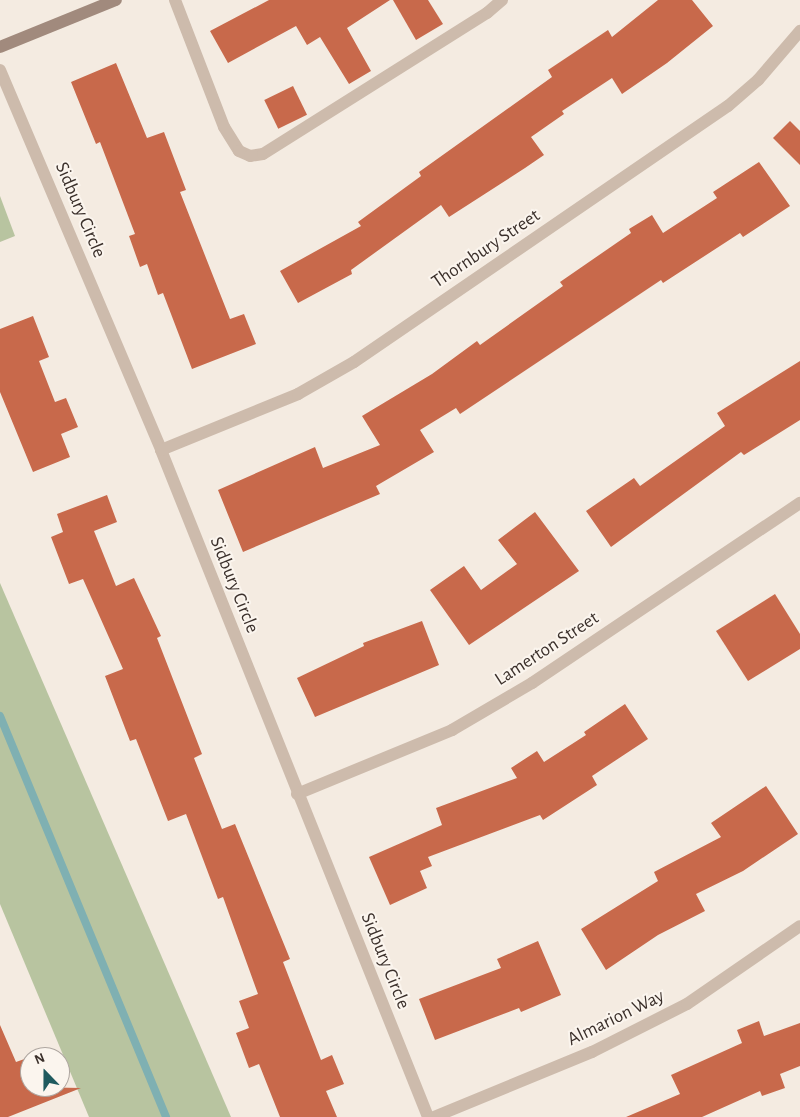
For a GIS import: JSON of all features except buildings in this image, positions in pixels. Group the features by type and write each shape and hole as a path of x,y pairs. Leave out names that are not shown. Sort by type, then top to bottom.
{"street":[{"path":"0,47 116,0"},
{"path":"175,0 224,127 239,151 250,156 263,154 487,13 502,0"},
{"name":"Thornbury Street","path":"161,450 298,394 354,362 728,106 758,80 800,31"},
{"name":"Sidbury Circle","path":"0,70 161,450 297,794 428,1117"},
{"name":"Lamerton Street","path":"297,794 452,730 532,683 800,503"},
{"name":"Almarion Way","path":"434,1117 592,1052 687,1004 800,926"}],"green space":[{"path":"0,196 15,236 0,242"},
{"path":"0,583 231,1117 89,1117 70,1072 70,1047 60,1047 0,904"}],"waterway":[{"path":"0,716 166,1117"}]}
